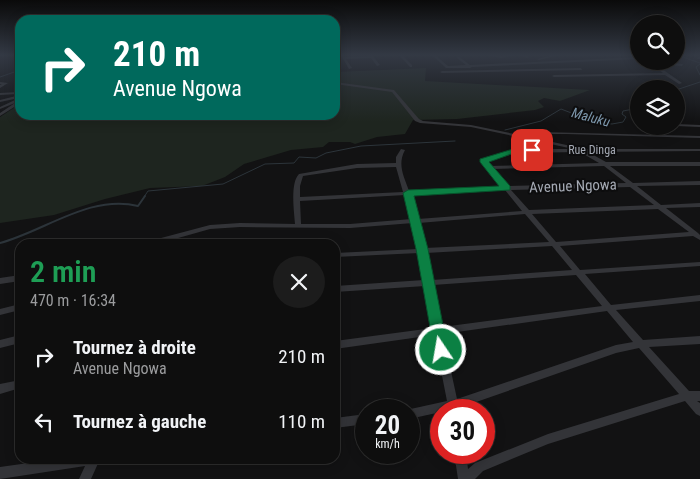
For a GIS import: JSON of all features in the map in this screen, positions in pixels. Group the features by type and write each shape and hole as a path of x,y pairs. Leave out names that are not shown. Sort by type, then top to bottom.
{"street":[{"path":"340,84 393,91 417,120 422,122 466,125 578,150 605,164 698,235"},
{"path":"0,94 15,96"},
{"path":"0,101 15,98"},
{"path":"0,108 15,99"},
{"path":"0,115 15,105"},
{"path":"685,126 700,126"},
{"path":"525,138 541,133 566,132 700,137"},
{"path":"403,150 398,157 398,165 416,222 451,399"},
{"name":"Rue Dinga","path":"489,168 484,162 486,159 513,151 700,150"},
{"path":"489,168 605,164 700,164"},
{"path":"298,225 297,199 299,177 304,174 357,166 398,165"},
{"path":"489,168 700,411"},
{"name":"Avenue Ngowa","path":"297,199 507,188 700,183"},
{"path":"166,239 210,227 267,224 350,226 528,212 700,205"},
{"path":"340,255 698,235"},
{"path":"340,289 700,264"},
{"path":"0,281 15,279"},
{"path":"340,344 609,308 700,298"},
{"path":"0,312 15,308"},
{"path":"0,344 15,340"},
{"path":"475,399 616,349 640,344 700,340"},
{"path":"0,388 15,385"},
{"path":"465,479 479,467 548,439 687,396 700,396"},
{"path":"340,422 355,420"},
{"path":"0,473 60,464"},
{"path":"85,479 92,464"},
{"path":"462,464 465,479"}],"shaded area":[{"path":"340,77 425,77 425,81 590,90 560,101 544,98 538,101 544,107 535,110 457,119 413,120 405,134 377,137 355,144 350,142 329,142 323,147 291,150 244,164 225,177 202,186 150,188 105,199 54,215 0,223 0,117 15,107 15,120 340,120"}],"waterway":[{"name":"Maluku","path":"685,87 700,82"},
{"name":"Maluku","path":"505,130 541,121 561,109 595,122 612,124 623,122 626,117 622,114 623,111 630,110"},
{"path":"144,197 148,191 223,184 265,164 294,163 299,157 316,158 326,153 361,146 455,141"},
{"path":"0,243 85,209 120,204 138,206 145,196"}],"route":[{"path":"441,350 422,249 408,193 507,188 483,161 507,152 532,150"}]}
